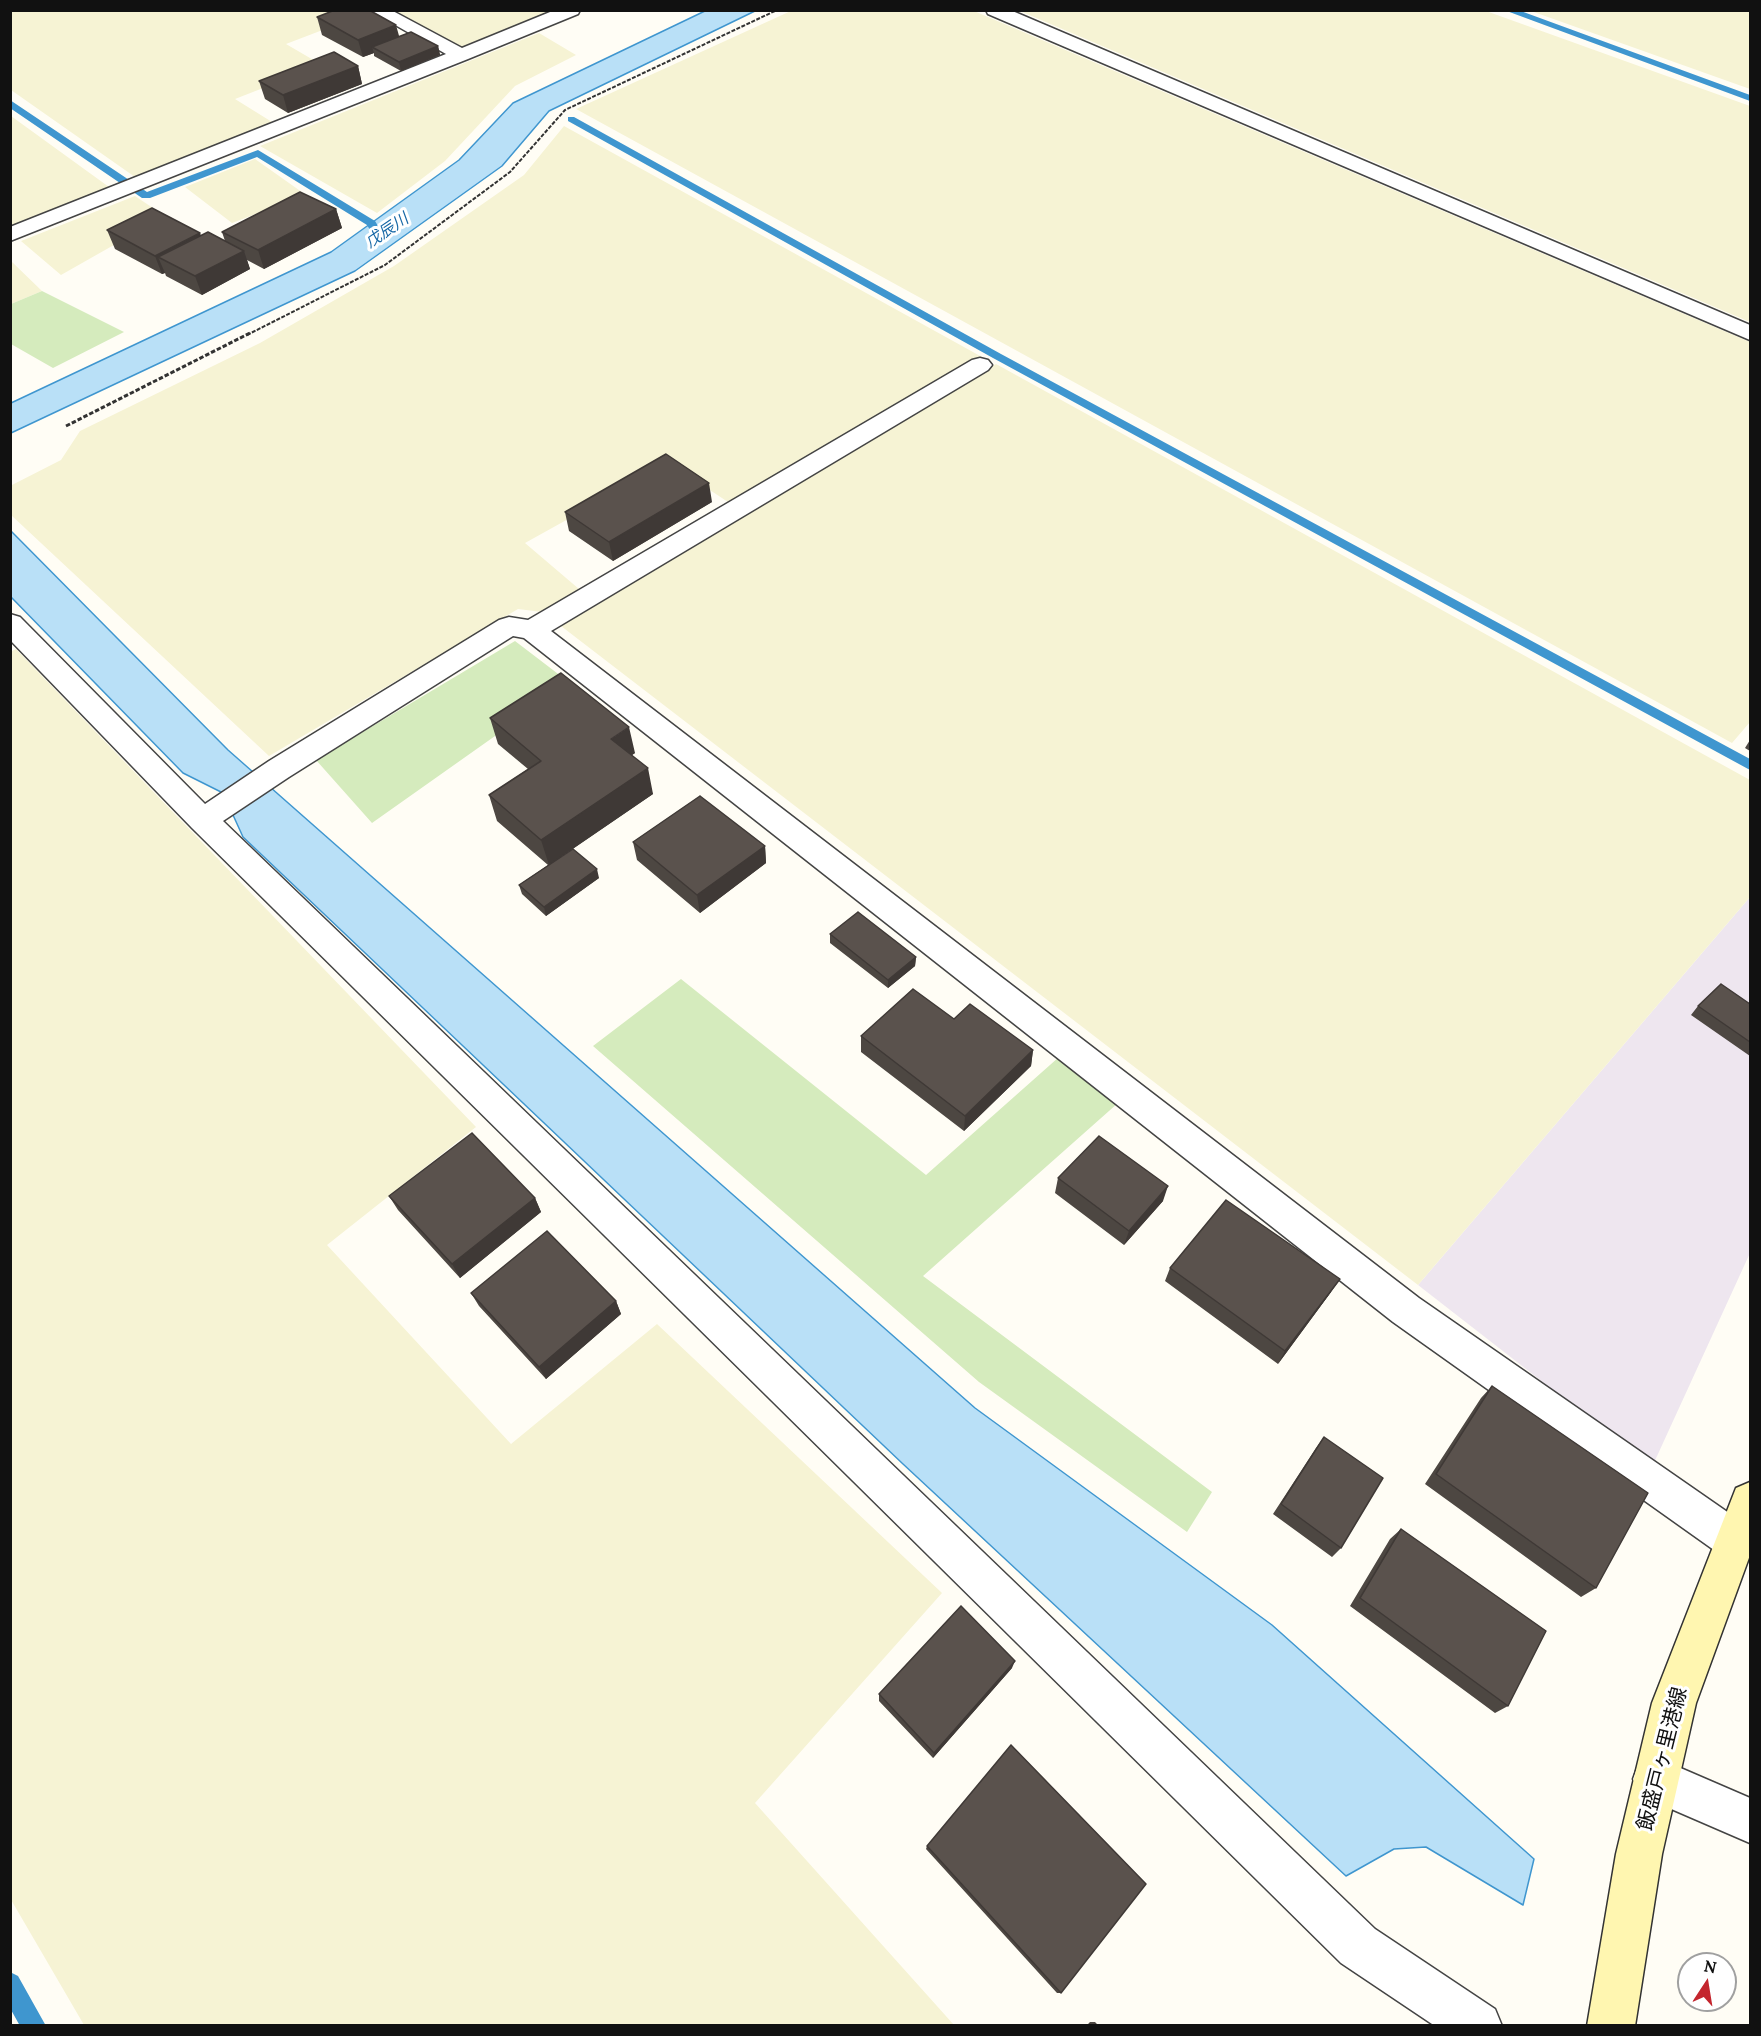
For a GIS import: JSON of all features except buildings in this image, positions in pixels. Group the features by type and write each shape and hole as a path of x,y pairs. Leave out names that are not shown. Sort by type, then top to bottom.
{"main road":[{"name":"飯盛戸ヶ里港線","path":"1611,2025 1639,1854 1674,1703 1743,1521"}],"street":[{"path":"377,10 462,55"},
{"path":"10,235 572,10"},
{"path":"994,10 1750,333"},
{"path":"532,630 980,365"},
{"path":"10,623 203,820 1358,1946 1478,2025"},
{"path":"203,820 279,769 509,626 532,630 1406,1310 1743,1521"},
{"path":"1655,1779 1750,1821"}],"path":[{"path":"66,426 385,265 510,172 565,110 777,10"}],"shaded area":[{"path":"362,10 367,13 286,44 322,65 235,99 272,122 135,177 11,90 11,11"},
{"path":"793,10 974,11 1750,342 1750,722 1732,743 576,109"},
{"path":"394,11 555,11 462,47"},
{"path":"1020,11 1486,11 1750,106 1750,322"},
{"path":"1531,11 1750,11 1750,89"},
{"path":"539,33 576,55 515,86 445,161 377,213 260,146"},
{"path":"11,116 109,187 11,226"},
{"path":"564,126 982,357 731,504 669,463 525,543 579,589 542,612 518,609 269,756 11,515 10,486 61,460 80,431 260,343 394,266 524,175"},
{"path":"255,159 306,195 232,223 185,187"},
{"path":"135,196 165,216 61,275 21,241"},
{"path":"11,261 42,291 11,304"},
{"path":"996,364 1750,780 1750,897 1418,1285 561,626"},
{"path":"16,649 476,1127 327,1245 511,1444 657,1324 942,1593 755,1803 954,2025 84,2025 10,1898 10,652"},
{"path":"1750,897 1750,1253 1652,1467 1418,1285"}],"green space":[{"path":"42,291 124,332 53,368 11,344 11,304"},
{"path":"515,641 570,683 372,823 316,760"},
{"path":"681,979 926,1175 1059,1057 1118,1103 923,1276 1212,1492 1187,1532 979,1382 593,1046"}],"water":[{"name":"戊辰川","path":"707,10 755,11 549,111 502,166 355,271 11,433 11,403 331,252 459,160 513,103"},
{"path":"10,530 228,750 975,1408 1272,1625 1534,1859 1523,1905 1426,1847 1394,1849 1346,1876 903,1464 243,837 223,793 183,773 11,597"}],"waterway":[{"path":"1508,10 1750,98"},
{"name":"戊辰川","path":"10,103 146,196 258,153 371,223 379,236"},
{"path":"571,119 997,356 1750,765"},
{"path":"10,1984 34,2026"}]}
